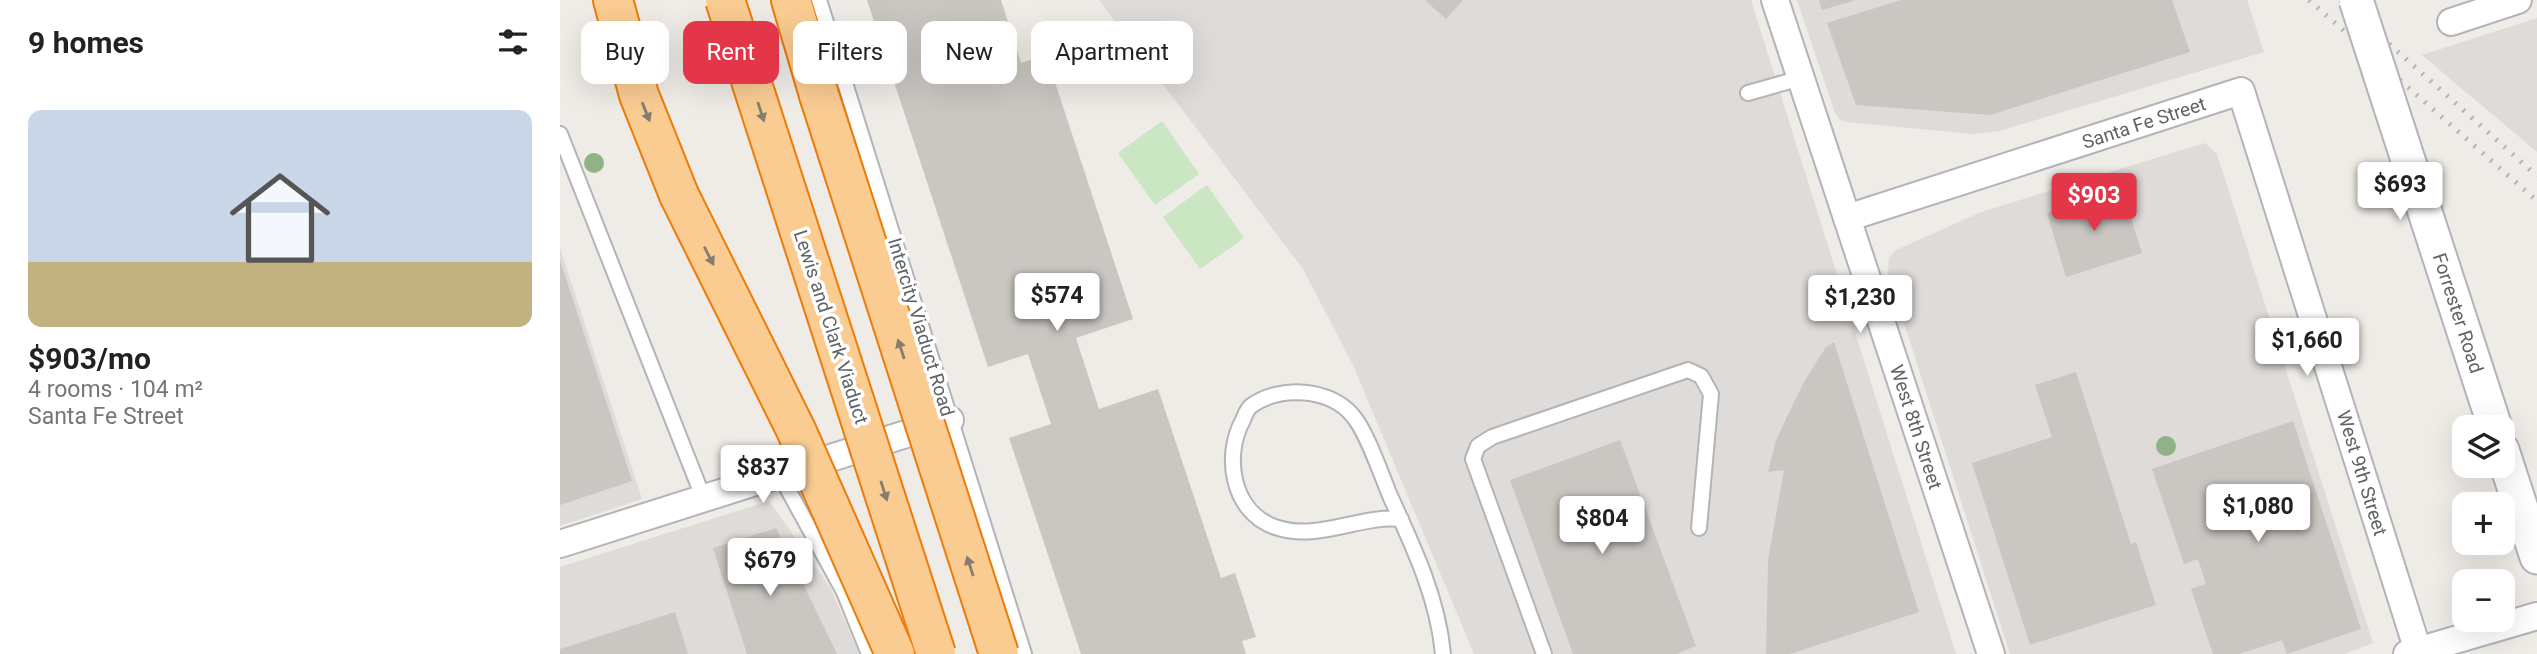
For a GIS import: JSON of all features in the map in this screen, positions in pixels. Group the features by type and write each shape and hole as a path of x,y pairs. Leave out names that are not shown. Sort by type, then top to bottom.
{"highway":[{"path":"612,0 639,95 679,195 818,479 895,654"},
{"name":"Lewis and Clark Viaduct","path":"725,0 936,654"},
{"path":"791,0 819,95 999,654"},
{"path":"810,0 819,95"}],"street":[{"name":"West 8th Street","path":"1775,0 1992,654"},
{"name":"Forrester Road","path":"2356,0 2491,415"},
{"path":"2451,22 2518,0"},
{"name":"Santa Fe Street","path":"1847,218 2242,91"},
{"name":"West 9th Street","path":"2242,91 2414,653"},
{"path":"560,544 950,420"},
{"path":"2511,478 2537,557"},
{"path":"2414,653 2537,615"}],"lane":[{"name":"Intercity Viaduct Road","path":"819,0 1024,654"},
{"path":"1748,93 1801,78"},
{"path":"560,134 703,498"},
{"path":"1544,654 1473,459 1478,446 1492,436 1688,370 1701,376 1711,394 1699,527"},
{"path":"1401,519 1365,520 1299,534 1272,527 1248,508 1235,486 1232,464 1237,430 1250,407 1282,393 1306,392 1331,399 1354,416 1401,519 1415,550 1440,627 1443,654"},
{"path":"780,475 844,592 869,654"}],"shaded area":[{"path":"1099,0 1751,0 1956,654 1474,654 1353,365 1303,269 1163,84 1193,84 1193,21 1115,21"},
{"path":"1797,0 2247,0 2264,52 1999,131 1974,134 1846,122 1839,119 1834,110"},
{"path":"2537,18 2537,152 2422,55"},
{"path":"2205,143 2217,154 2373,643 2345,654 2010,654 1888,273 1889,258 1896,250 1981,212"},
{"path":"560,248 642,499 560,526"},
{"path":"769,501 830,587 859,654 560,654 560,567"}],"green space":[{"path":"1162,121 1199,174 1155,205 1118,153"},
{"path":"1207,185 1244,238 1200,269 1163,217"}],"building":[{"path":"867,0 1001,0 1008,21 921,21 921,84 1017,84 1017,50 1021,63 1031,60 1031,84 1056,84 1133,319 1076,338 1099,409 1158,389 1221,578 1235,573 1256,637 1242,641 1246,654 1081,654 1009,438 1051,424 1028,354 988,367 895,84 907,84 907,21 874,21"},
{"path":"1425,0 1463,0 1446,19"},
{"path":"1819,0 1853,0 1853,1 1822,10"},
{"path":"1901,0 2172,0 2190,52 1990,115 1856,105 1827,23"},
{"path":"2122,189 2142,253 2066,277 2047,213"},
{"path":"560,260 632,481 560,505"},
{"path":"1834,342 1919,612 1790,654 1766,654 1768,560 1784,470 1768,472 1776,440 1804,382 1826,347"},
{"path":"2076,372 2131,544 2136,542 2156,605 2030,645 1972,463 2052,437 2035,385"},
{"path":"2293,421 2361,629 2287,654 2282,640 2239,654 2213,654 2191,589 2206,584 2198,559 2184,564 2152,469"},
{"path":"1620,440 1696,646 1676,654 1573,654 1510,480"},
{"path":"776,528 837,654 747,654 713,548"},
{"path":"675,612 688,654 560,654 560,649"}],"railway":[{"path":"2309,0 2537,201"},
{"path":"2340,0 2537,176"}]}
